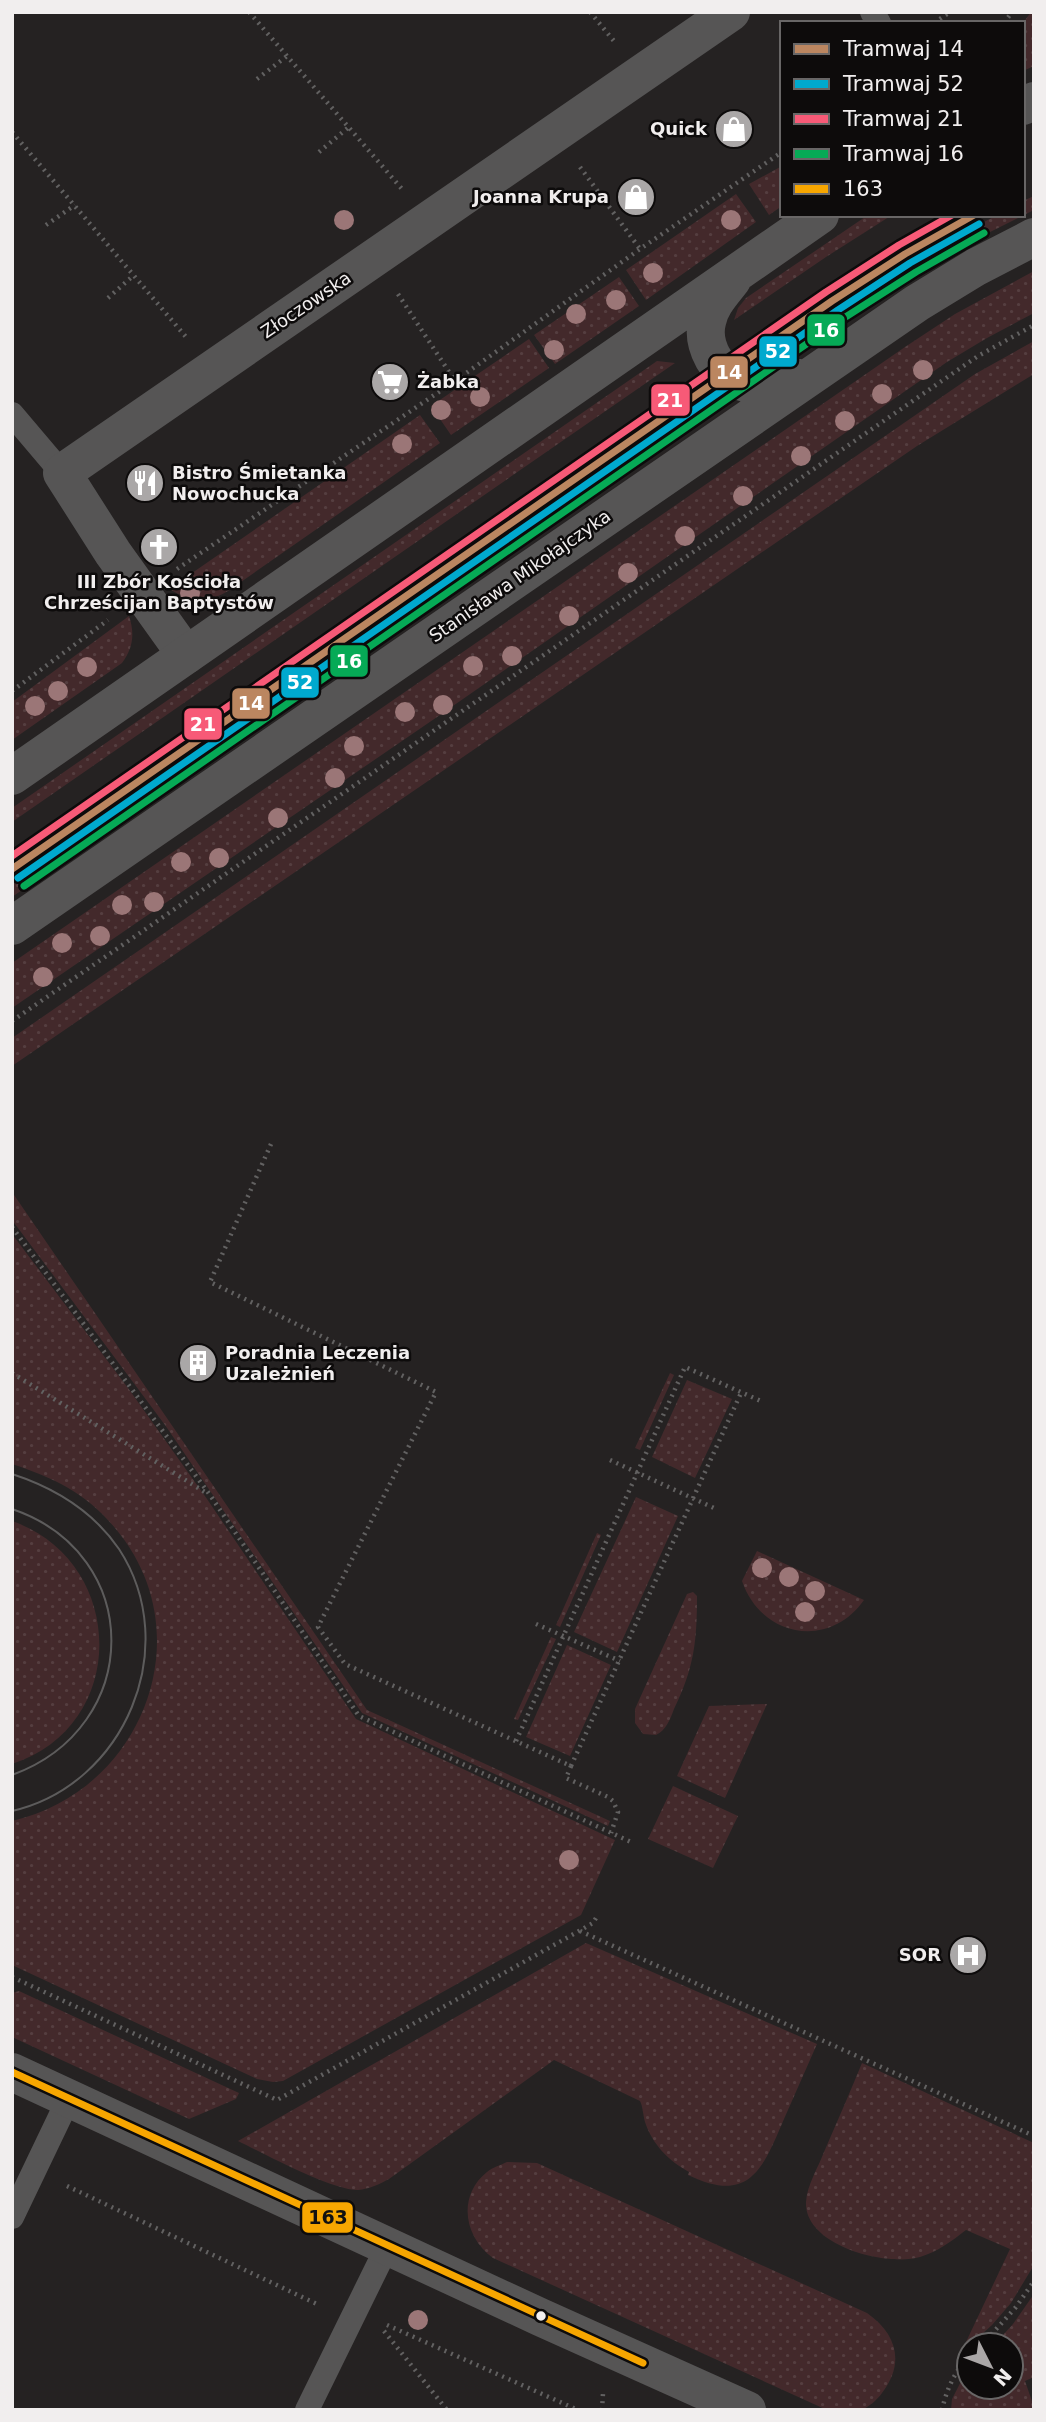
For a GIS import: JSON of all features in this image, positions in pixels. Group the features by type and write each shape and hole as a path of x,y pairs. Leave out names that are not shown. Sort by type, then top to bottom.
{"street":[{"name":"Złoczowska","path":"62,472 731,12"},
{"path":"12,776 817,217"},
{"name":"Stanisława Mikołajczyka","path":"12,926 917,303 976,267 1034,237"},
{"path":"757,257 734,278 712,307 706,332 707,343 715,360 726,374 748,384 789,382 823,367"},
{"path":"62,472 113,553 186,655"},
{"path":"12,2072 540,2317 690,2398 747,2410"}],"lane":[{"path":"12,414 62,472"},
{"path":"12,2217 69,2098"},
{"path":"307,2410 388,2245"}],"path":[{"path":"249,12 411,201 418,229"},
{"path":"257,79 287,56"},
{"path":"319,152 349,127"},
{"path":"12,132 190,342"},
{"path":"556,134 640,248"},
{"path":"12,691 143,594 455,381 640,248 780,153"},
{"path":"46,225 75,205"},
{"path":"374,258 455,381"},
{"path":"108,298 134,275"},
{"path":"12,1021 978,356 1034,325"},
{"path":"271,1144 210,1282 436,1392 318,1627 345,1664 571,1766"},
{"path":"12,1227 209,1495 359,1716 631,1843"},
{"path":"516,1741 685,1367 763,1402"},
{"path":"12,1373 209,1495"},
{"path":"611,1833 618,1812 613,1801 566,1778 741,1393"},
{"path":"610,1460 714,1508"},
{"path":"537,1624 620,1661"},
{"path":"12,1977 277,2100 579,1931 593,1923 596,1918"},
{"path":"579,1931 1034,2136"},
{"path":"57,2181 329,2309"},
{"path":"995,2331 1012,2313 1034,2281"},
{"path":"375,2320 578,2410"},
{"path":"383,2330 447,2410"},
{"path":"942,2410 945,2396 955,2376"}],"shaded area":[{"path":"1034,12 1034,66 1025,70 1025,21"},
{"path":"780,167 780,207 769,215 749,184"},
{"path":"736,194 756,222 646,300 626,270"},
{"path":"1034,196 1034,210 1025,215 1025,200"},
{"path":"865,217 889,217 734,320 738,308 746,298"},
{"path":"993,217 1020,217 923,269 789,361 775,364 763,362 879,283"},
{"path":"1034,271 1034,313 947,362 440,715 12,1008 12,963 905,347 955,314"},
{"path":"619,277 639,306 555,364 534,335"},
{"path":"529,339 549,368 451,435 431,406"},
{"path":"1034,341 1034,374 917,446 12,1066 12,1038 975,374"},
{"path":"657,361 675,363 12,822 12,808"},
{"path":"703,404 700,417 688,432 12,897 12,883"},
{"path":"420,415 440,443 228,591 213,598 198,599 169,589"},
{"path":"129,616 132,641 122,663 12,740 12,702"},
{"path":"12,1192 367,1710 610,1821 608,1826 362,1713 165,1425 12,1220"},
{"path":"12,1234 128,1388 207,1499 356,1719 615,1840 581,1915 283,2081 257,2079 12,1965 12,1821 58,1804 96,1777 126,1743 146,1703 156,1659 155,1614 141,1570 115,1528 81,1496 42,1475 12,1464"},
{"path":"670,1373 674,1375 640,1450 635,1448"},
{"path":"687,1380 732,1399 695,1478 652,1457"},
{"path":"636,1497 678,1516 617,1652 574,1632"},
{"path":"12,1521 50,1541 77,1570 94,1605 99,1643 94,1681 78,1716 51,1744 12,1764"},
{"path":"597,1533 601,1535 560,1627 556,1625"},
{"path":"757,1551 864,1600 849,1616 833,1626 815,1631 780,1625 764,1615 751,1600 742,1581"},
{"path":"693,1592 697,1596 696,1627 686,1681 665,1727 656,1735 643,1734 635,1723 635,1709 687,1594"},
{"path":"551,1637 556,1639 518,1720 514,1719"},
{"path":"567,1645 611,1665 570,1756 526,1737"},
{"path":"767,1704 725,1798 677,1776 709,1706"},
{"path":"673,1786 738,1816 713,1868 648,1839"},
{"path":"586,1943 817,2044 769,2153 751,2177 726,2186 688,2175 689,2172 668,2157 652,2138 640,2101 554,2060 389,2179 366,2189 358,2190 332,2184 238,2141"},
{"path":"19,1991 239,2093 236,2099 189,2119 12,2037 12,1993"},
{"path":"862,2063 1034,2143 1034,2265 1011,2303 992,2325 985,2331 971,2331 1010,2249 966,2230 944,2246 920,2257 888,2259 850,2250 818,2231 809,2217 806,2202 811,2183"},
{"path":"507,2162 537,2163 867,2313 885,2330 891,2340 895,2360 889,2382 878,2398 863,2409 827,2410 493,2258 483,2249 470,2228 468,2204 477,2182 489,2170"},
{"path":"1034,2294 1034,2377 1025,2381 1025,2331 1007,2331"},
{"path":"1025,2381 1034,2407 1027,2410 951,2410 955,2393 955,2401 1025,2401"}],"tram line":[{"name":"21","path":"12,856 826,292 948,217"},
{"name":"14","path":"12,869 832,301 905,254 970,217"},
{"name":"52","path":"18,878 838,310 910,263 979,224"},
{"name":"16","path":"24,886 844,318 984,233"},
{"path":"12,1474 43,1486 72,1502 109,1535 119,1549 137,1587 145,1628 143,1668 132,1707 112,1743 85,1773 52,1796 12,1811"},
{"path":"12,1509 56,1531 87,1563 105,1600 111,1641 105,1682 86,1720 55,1752 12,1775"}],"transit line":[{"name":"163","path":"12,2072 643,2363"}],"place":[{"name":"Quick","path":"734,129"},
{"name":"Joanna Krupa","path":"636,197"},
{"name":"Żabka","path":"390,382"},
{"name":"Bistro Śmietanka Nowochucka","path":"145,483"},
{"name":"III Zbór Kościoła Chrześcijan Baptystów","path":"159,547"},
{"name":"Poradnia Leczenia Uzależnień","path":"198,1363"},
{"name":"SOR","path":"968,1955"}]}
